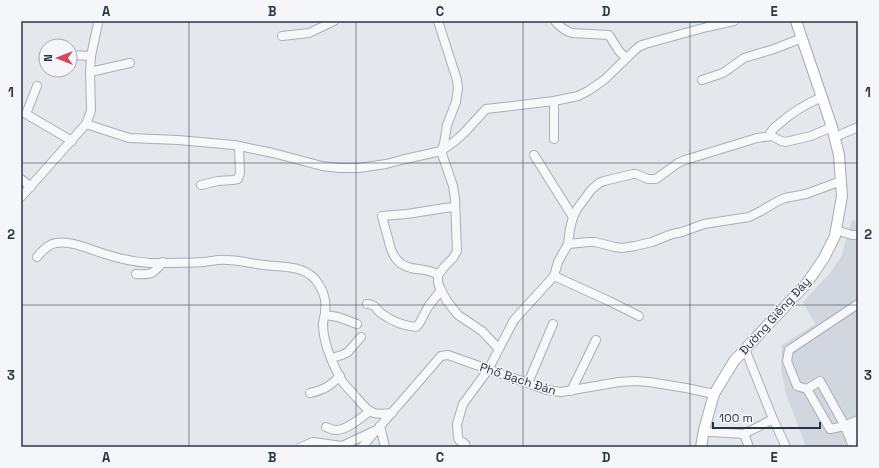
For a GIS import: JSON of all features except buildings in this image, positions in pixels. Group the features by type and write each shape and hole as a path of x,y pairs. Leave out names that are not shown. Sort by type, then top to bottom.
{"main road":[{"name":"Đường Giếng Đáy","path":"701,447 714,394 734,362 807,283 824,258 835,236 842,196 839,156 832,127 796,21"}],"street":[{"path":"282,36 309,33 334,21"},
{"path":"438,21 457,80 458,88 456,102 447,124 444,144 441,151 453,186 455,199 456,251 453,258 438,275 438,281 441,290 458,315 482,331 498,348"},
{"path":"555,21 567,32 609,35 619,51 626,58"},
{"path":"86,124 129,138 178,140 239,146 322,166 359,168 378,166 441,151 464,133 486,109 554,101 578,96 604,80 640,46 731,21"},
{"path":"21,197 86,124 91,111 91,56 98,23"},
{"path":"702,80 724,73 744,58 774,49 802,38"},
{"path":"78,55 91,56"},
{"path":"90,72 130,63"},
{"path":"37,86 26,114 72,141"},
{"path":"769,136 770,132 788,115 822,97"},
{"path":"554,101 554,139"},
{"path":"466,447 464,442 460,441 458,438 457,424 463,404 488,370 498,348 514,320 554,276 558,262 568,244 573,217 591,190 604,181 634,174 648,179 656,179 678,163 685,160 757,138 772,136 785,142 811,136 832,127"},
{"path":"835,137 858,127"},
{"path":"201,185 218,181 238,179 240,173 239,146"},
{"path":"534,155 573,217"},
{"path":"21,179 31,187"},
{"path":"568,244 595,242 622,248 635,246 652,242 704,224 749,217 785,198 806,194 841,181"},
{"path":"438,275 430,271 407,267 396,260 392,254 382,216 455,207"},
{"path":"836,230 852,235 858,235"},
{"path":"37,258 40,253 54,243 63,242 72,243 128,261 203,262 233,260 301,270 316,280 324,295 326,301 323,323 326,344 343,382 370,411 376,414 392,412"},
{"path":"136,274 155,273 163,262"},
{"path":"554,276 609,300 639,316"},
{"path":"367,304 374,305 383,315 401,324 416,327 428,307 441,290"},
{"path":"851,423 830,429 807,389 797,386 786,362 789,350 858,304"},
{"path":"325,314 357,324"},
{"path":"528,383 553,324"},
{"path":"331,358 348,352 361,337"},
{"path":"571,391 596,340"},
{"path":"745,349 786,447"},
{"name":"Phố Bạch Đàn","path":"362,447 441,356 448,355 547,390 561,392 619,382 635,381 686,388 714,394"},
{"path":"310,393 331,385 340,376"},
{"path":"807,389 820,381 851,423 858,439"},
{"path":"326,427 334,430 340,430 349,426 370,411"},
{"path":"704,430 710,432 744,434 774,419"},
{"path":"851,423 854,447"},
{"path":"301,447 313,442 342,446 378,428 385,447"},
{"path":"744,434 749,447"}],"shaded area":[{"path":"852,220 858,221 858,445 853,447 806,447 786,394 781,369 782,345 815,324 803,302 830,273 841,257"}]}
